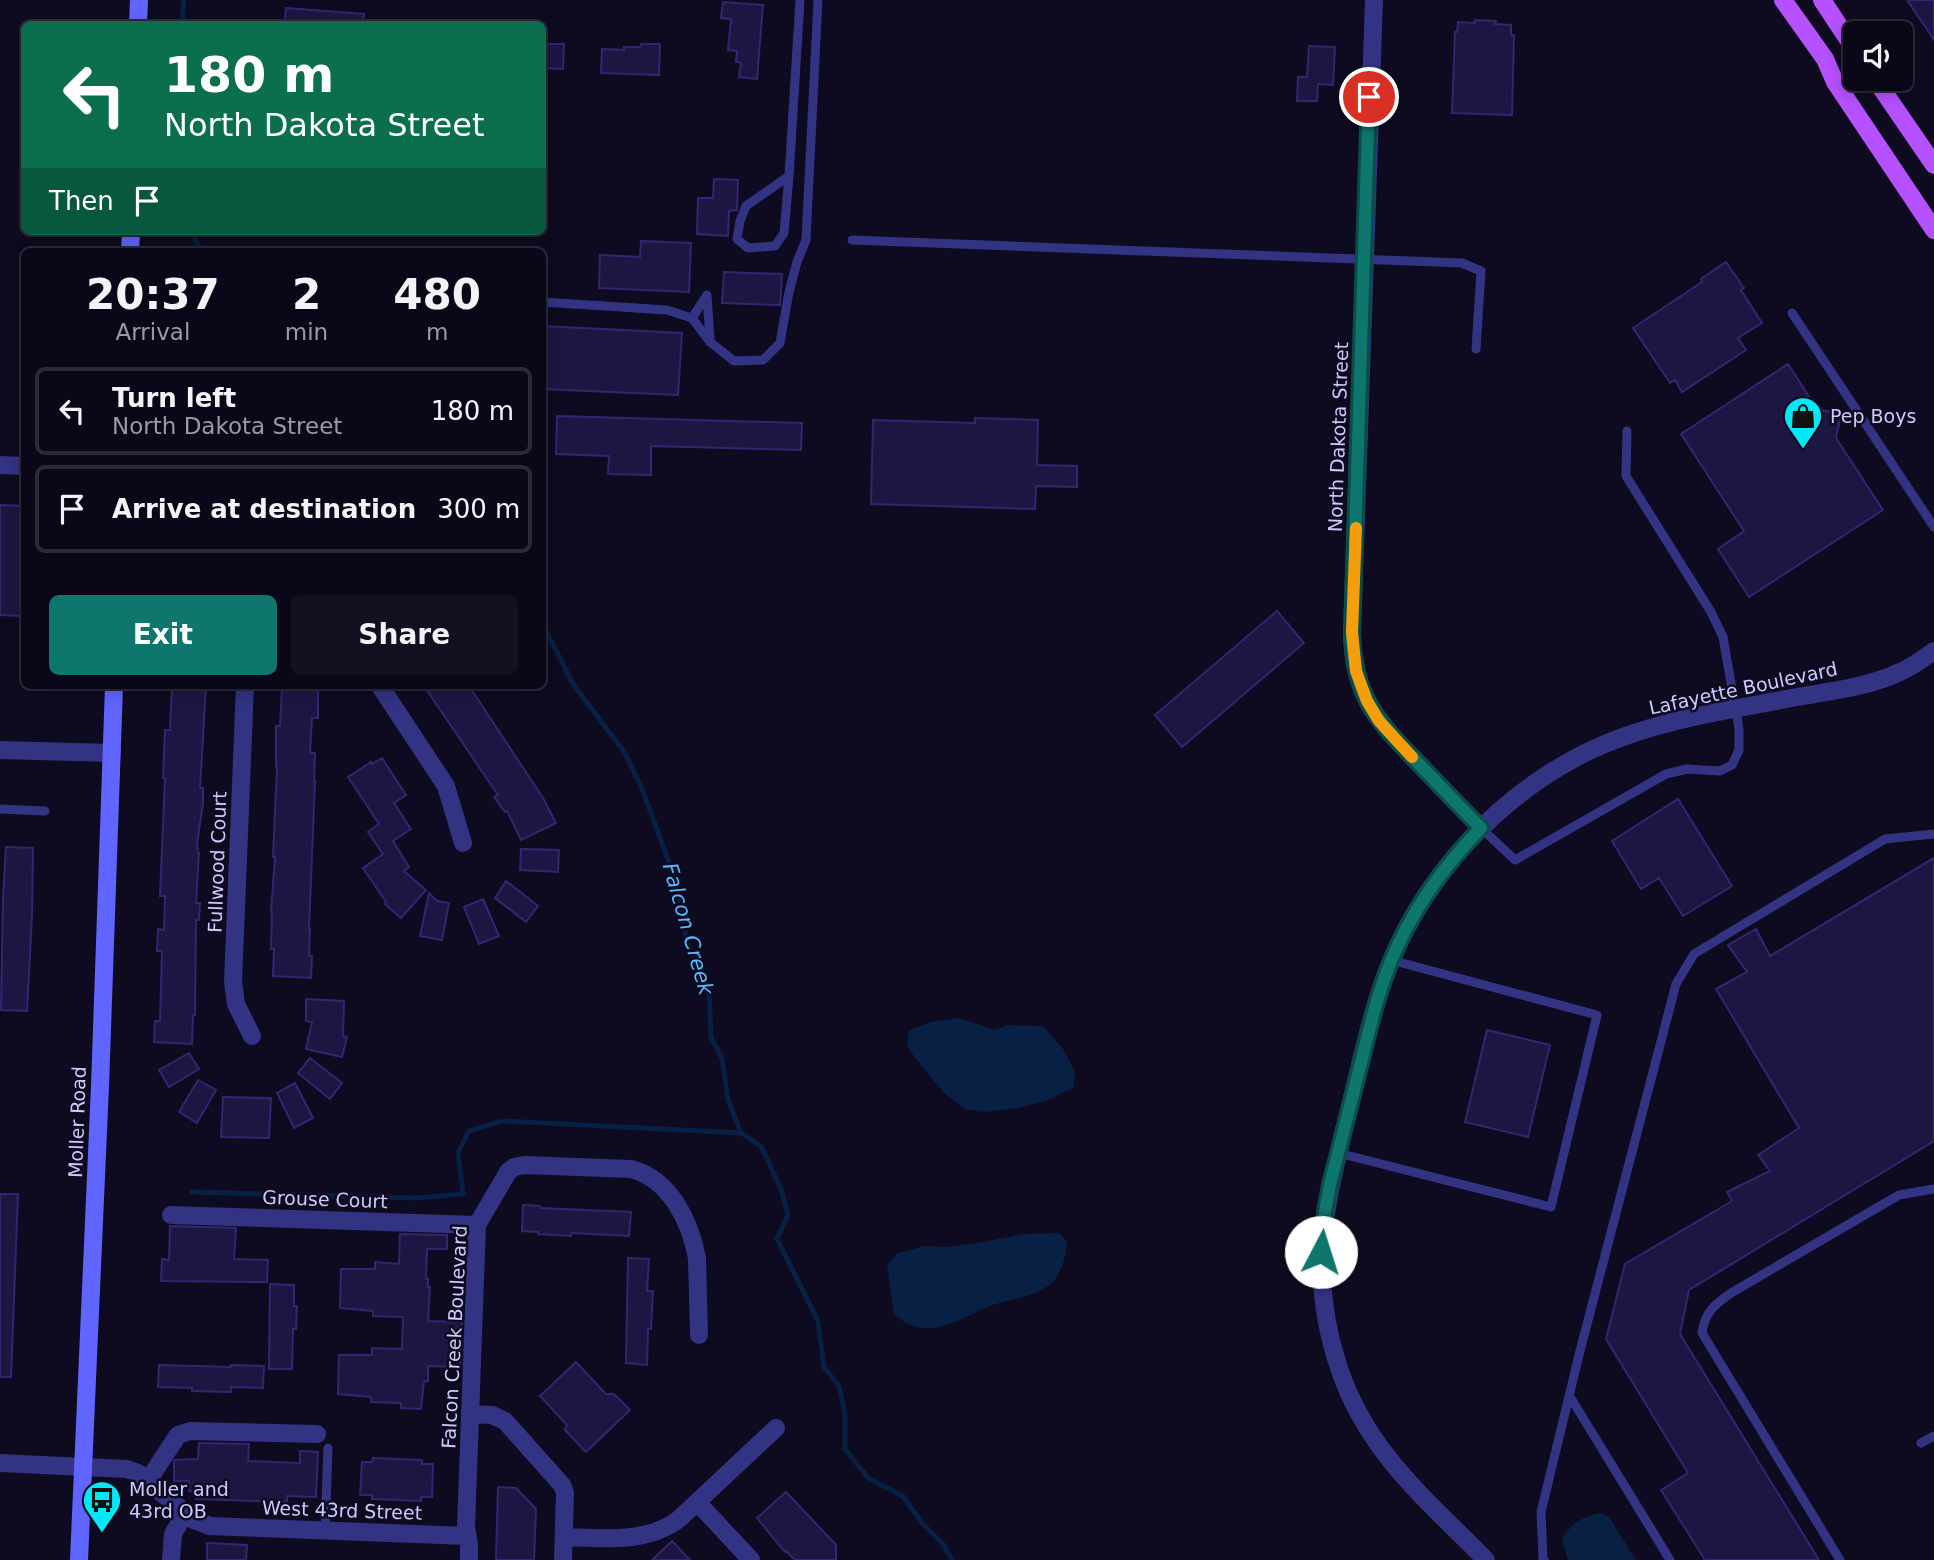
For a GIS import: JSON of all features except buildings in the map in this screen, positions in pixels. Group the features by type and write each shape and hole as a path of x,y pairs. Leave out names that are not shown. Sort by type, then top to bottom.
{"main road":[{"path":"1783,0 1825,59 1835,82 1934,230"},
{"path":"1822,0 1843,32"},
{"path":"1883,91 1934,165"}],"street":[{"path":"138,21 139,0"},
{"name":"North Dakota Street","path":"1374,0 1352,632 1356,671 1367,701 1384,728 1481,828"},
{"path":"0,465 21,466"},
{"name":"Lafayette Boulevard","path":"1486,1560 1404,1478 1381,1451 1355,1406 1339,1369 1326,1319 1321,1271 1325,1212 1373,1017 1391,960 1426,897 1449,864 1498,812 1549,773 1587,752 1654,726 1859,686 1904,670 1934,651"},
{"name":"Moller Road","path":"79,1560 114,689"},
{"name":"Fullwood Court","path":"245,689 233,982 236,1004 252,1035"},
{"path":"382,689 446,786 463,844"},
{"path":"0,750 111,753"},
{"name":"Falcon Creek Boulevard","path":"467,1536 477,1226 504,1177 514,1167 631,1169 646,1174 665,1189 684,1217 695,1247 699,1335"},
{"name":"Grouse Court","path":"171,1215 477,1226"},
{"path":"470,1414 492,1415 505,1421 562,1485 565,1493 562,1560"},
{"path":"564,1537 620,1538 657,1532 672,1524 776,1428"},
{"path":"147,1482 178,1435 190,1431 323,1441"},
{"name":"West 43rd Street","path":"0,1463 127,1469 138,1473 185,1513 210,1526 467,1536"},
{"path":"697,1502 751,1560"},
{"path":"172,1560 173,1534 185,1513"},
{"path":"467,1536 469,1560"}],"lane":[{"path":"789,176 746,206 737,239 748,248 775,246 784,233 789,176 800,0"},
{"path":"546,302 667,310 692,318 710,342 734,361 763,360 780,343 789,292 806,240 818,0"},
{"path":"852,240 1462,263 1480,271 1476,349"},
{"path":"692,318 707,295 710,342"},
{"path":"1791,313 1934,527"},
{"path":"1481,828 1515,860 1666,774 1688,769 1720,771 1732,765 1739,750 1739,729 1723,638 1715,620 1626,476 1628,431"},
{"path":"0,809 45,811"},
{"path":"1544,1560 1541,1512 1676,984 1694,954 1885,839 1934,834"},
{"path":"1338,1153 1551,1207 1597,1015 1391,960"},
{"path":"1840,1560 1702,1333 1704,1318 1731,1293 1899,1195 1934,1189"},
{"path":"1569,1395 1670,1560"},
{"path":"1921,1443 1934,1436"},
{"path":"323,1441 325,1531"}],"water":[{"path":"959,1018 995,1030 1007,1025 1043,1026 1063,1049 1075,1071 1074,1087 1046,1101 1017,1108 985,1112 965,1109 945,1094 907,1045 909,1030 931,1022"},
{"path":"1059,1233 1067,1242 1064,1261 1056,1278 1042,1290 996,1304 940,1327 916,1327 894,1314 887,1265 898,1253 925,1246 947,1247 1024,1234"},
{"path":"1600,1513 1609,1517 1636,1560 1568,1560 1562,1539 1566,1533 1578,1522"}],"waterway":[{"name":"Falcon Creek","path":"182,21 184,0"},
{"name":"Falcon Creek","path":"192,235 200,248"},
{"name":"Falcon Creek","path":"546,631 573,684 625,753 643,791 675,879 687,942 709,990 711,1037 722,1058 728,1100 741,1133 761,1146 781,1189 788,1215 777,1239 818,1321 824,1367 839,1386 845,1415 845,1449 869,1479 903,1496 922,1523 943,1544 952,1560"},
{"path":"192,1192 416,1198 463,1194 458,1153 469,1131 501,1121 741,1133"}],"slow traffic":[{"path":"1356,528 1352,632 1356,671 1367,701 1379,721 1412,757"}],"place":[{"name":"Pep Boys","path":"1803,450"},
{"name":"Moller and 43rd OB","path":"102,1534"}],"route":[{"path":"1321,1252 1330,1184 1378,998 1391,960 1426,897 1449,864 1481,828 1384,728 1364,694 1353,655 1369,97"}]}
